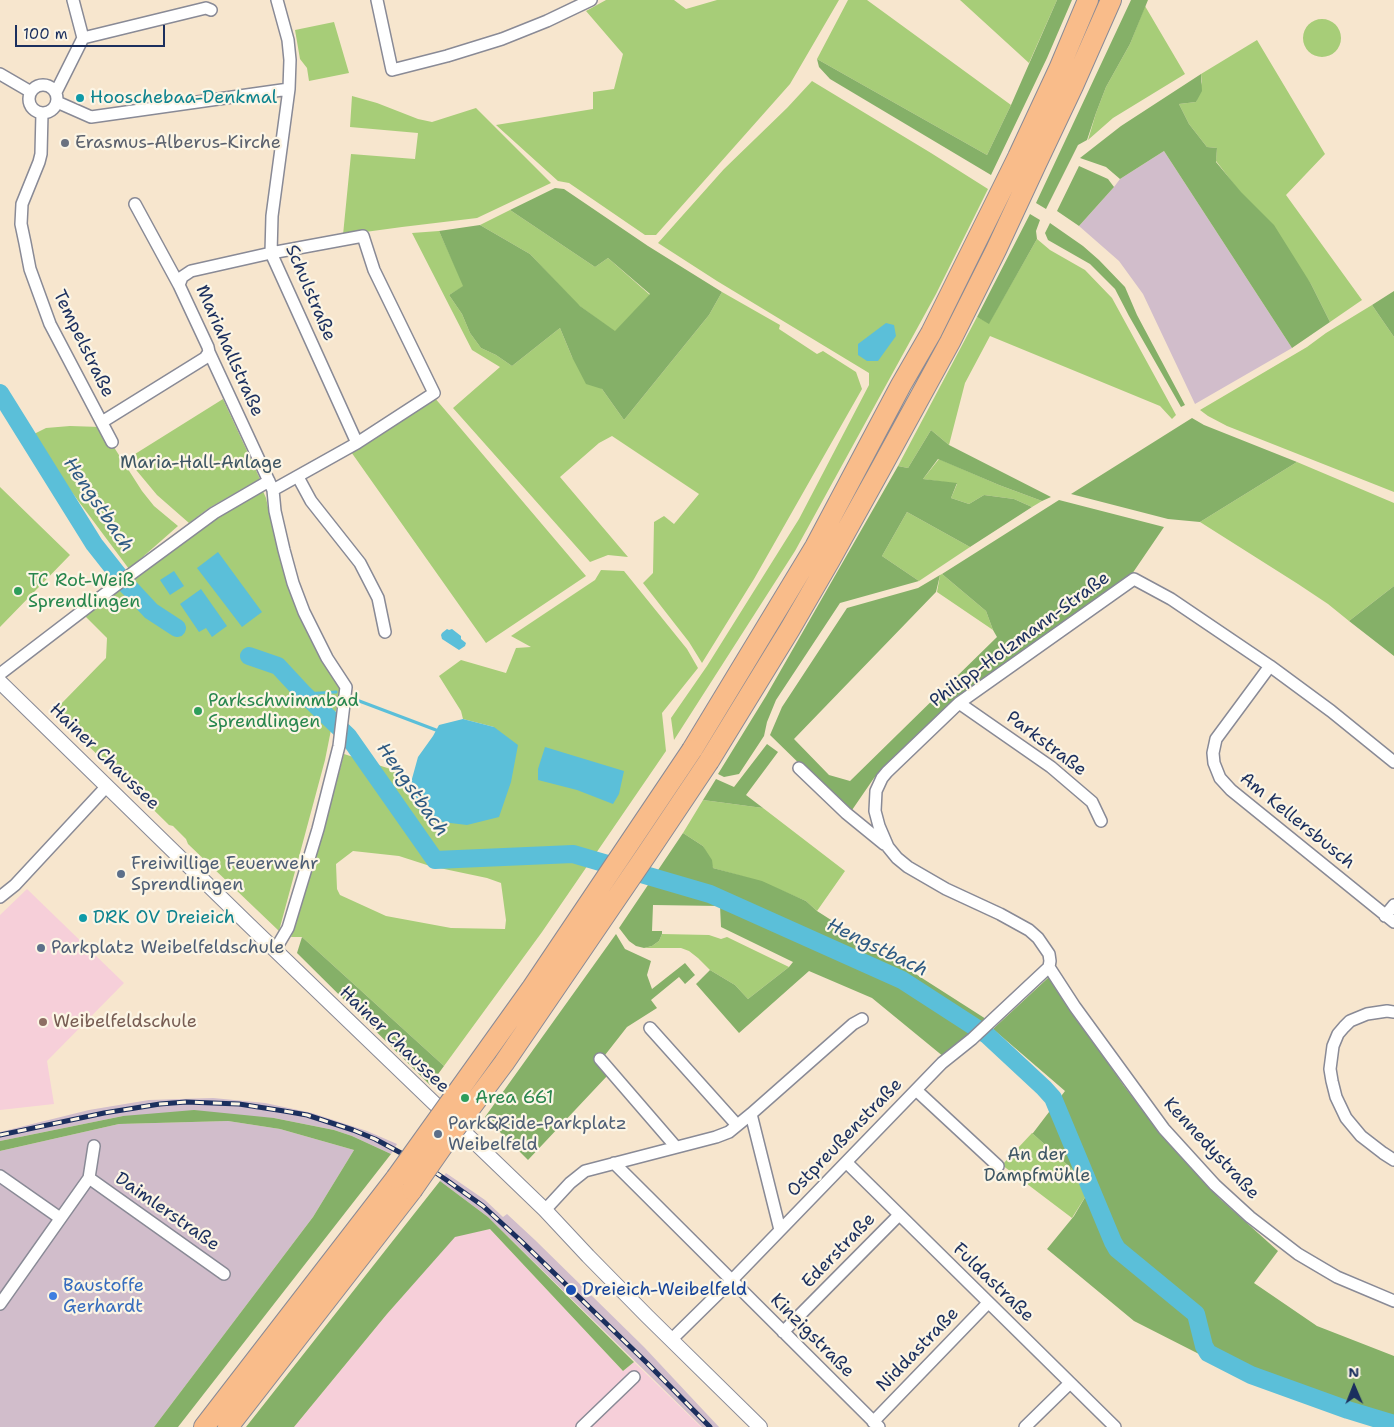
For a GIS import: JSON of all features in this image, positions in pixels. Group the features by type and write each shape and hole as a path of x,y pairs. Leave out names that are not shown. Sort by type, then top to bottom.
{"highway":[{"path":"204,1427 396,1178 532,988 692,750 815,547 931,333 1059,70 1088,0"},
{"path":"228,1427 412,1190 450,1134 504,1063 709,761 830,560 950,342 996,250 1111,0"}],"street":[{"path":"73,0 83,38 57,97 54,108 42,113 30,104 29,99 31,92 35,88 44,85 52,87 57,97 92,117 289,89"},
{"name":"Schulstraße","path":"278,0 288,40 290,60 289,89 272,216 271,253 357,443"},
{"path":"377,0 392,70 502,39 547,21 591,0"},
{"path":"83,38 206,8 211,10"},
{"path":"0,74 31,92"},
{"name":"Tempelstraße","path":"42,113 40,158 22,204 21,224 24,244 30,269 50,324 112,442"},
{"name":"Mariahallstraße","path":"135,204 179,285 208,347 208,352 271,486 275,511 293,583 304,612 327,658 346,687 340,746 318,829 288,928 275,950"},
{"path":"0,674 214,513 271,486 298,477 357,443 434,393 374,270 363,236 271,253 191,271 182,277 179,285"},
{"path":"102,422 205,358 208,352"},
{"path":"298,477 311,501 360,563 378,598 385,632"},
{"name":"Philipp-Holzmann-Straße","path":"888,847 875,811 875,796 878,784 887,772 959,703 1134,579 1171,599 1270,666 1331,711 1394,762"},
{"name":"Am Kellersbusch","path":"1270,666 1216,739 1213,753 1214,763 1220,778 1231,790 1390,919 1394,905"},
{"name":"Hainer Chaussee","path":"0,682 545,1210 588,1256 760,1427"},
{"name":"Parkstraße","path":"959,703 1051,767 1092,802 1101,821"},
{"name":"Philipp-Holzmann-Straße","path":"799,768 846,813 916,872 1029,930 1038,938 1049,954 1049,967"},
{"path":"0,897 15,885 107,786"},
{"name":"Ostpreußenstraße","path":"672,1340 942,1063 972,1039 1049,967"},
{"name":"Kennedystraße","path":"1049,967 1075,1007 1164,1129 1225,1194 1250,1217 1298,1254 1338,1277 1394,1301"},
{"path":"1394,1012 1387,1011 1367,1014 1350,1021 1338,1034 1333,1046 1330,1069 1336,1097 1346,1118 1361,1136 1394,1160"},
{"path":"545,1210 577,1176 592,1168 724,1134 751,1114 853,1024 862,1019"},
{"path":"650,1028 737,1125"},
{"path":"600,1059 676,1147"},
{"path":"916,1090 998,1166"},
{"path":"751,1114 780,1230"},
{"name":"Daimlerstraße","path":"0,1304 89,1178 94,1146"},
{"name":"Kinzigstraße","path":"614,1163 876,1424"},
{"name":"Fuldastraße","path":"846,1163 1115,1427"},
{"path":"0,1176 60,1218"},
{"name":"Daimlerstraße","path":"89,1178 224,1274"},
{"name":"Ederstraße","path":"783,1332 899,1215"},
{"name":"Niddastraße","path":"876,1424 988,1303"},
{"path":"582,1427 634,1377"},
{"path":"1026,1427 1070,1383"}],"shaded area":[{"path":"1164,151 1292,348 1195,404 1143,294 1119,261 1079,226 1120,179"},
{"name":"Weibelfeldschule","path":"27,889 124,983 47,1061 54,1104 0,1110 0,915"},
{"path":"213,1098 265,1103 312,1113 367,1131 397,1144 391,1154 334,1130 274,1118 123,1116 0,1141 0,1132 89,1110 149,1100"},
{"path":"228,1121 280,1129 354,1150 313,1217 154,1427 0,1427 0,1151 119,1124"},
{"path":"446,1173 485,1200 503,1217 507,1214 535,1240 644,1347 719,1427 702,1427 488,1217 440,1181"},
{"path":"490,1229 623,1371 634,1362 701,1427 294,1427 387,1314 455,1236"}],"green space":[{"path":"606,0 674,0 686,9 717,0 839,0 790,84 656,235 645,235 569,183 558,181 496,125 593,109 593,92 614,89 623,54 586,11"},
{"path":"848,0 867,0 1011,105 987,155 817,59"},
{"path":"960,0 1057,0 1029,63"},
{"path":"1057,0 1072,0 1047,58 991,175 830,79 819,67 817,59 987,155"},
{"path":"1131,0 1148,0 1130,44 1106,87 1087,140 1078,145 1046,209 1036,203"},
{"path":"1145,6 1185,74 1113,118 1088,140 1106,87 1130,44"},
{"path":"1322,19 1335,25 1341,38 1335,51 1322,57 1309,51 1303,38 1309,25"},
{"path":"334,22 349,73 309,81 307,68 300,59 295,30"},
{"path":"1257,40 1325,154 1286,195 1362,300 1330,322 1311,284 1216,161 1217,148 1207,147 1189,124 1179,104 1196,102 1202,82 1201,74"},
{"path":"1201,74 1202,91 1196,102 1179,104 1189,124 1207,147 1217,148 1216,162 1241,192 1274,225 1311,284 1330,322 1292,348 1164,151 1120,179 1106,167 1080,158 1121,126"},
{"path":"812,81 988,189 936,294 795,551 674,740 671,718 707,666 799,519 869,385 869,373 658,243 724,169"},
{"path":"352,96 432,122 476,108 551,183 477,218 343,235 351,154 415,159 418,133 350,127"},
{"path":"1079,166 1108,179 1114,187 1079,226 1057,211"},
{"path":"555,188 564,189 648,246 722,292 709,315 624,420 602,389 586,384 560,328 512,366 481,348 470,333 462,314 449,295 463,286 439,231 480,225 530,254 580,306 615,331 650,294 608,258 595,267 510,210"},
{"path":"510,210 595,267 608,258 650,295 615,332 577,304 530,254 480,225"},
{"path":"1030,214 1040,220 1036,231 1037,239 989,324 977,317"},
{"path":"1050,223 1083,246 1125,287 1137,315 1185,405 1181,407 1115,289 1090,264 1048,240 1045,233"},
{"path":"439,231 464,286 449,295 462,314 470,333 481,348 512,366 560,328 572,357 602,389 624,420 709,315 722,292 780,325 779,329 817,354 823,351 856,372 862,389 754,579 702,663 689,642 643,583 653,573 654,522 664,516 674,524 699,494 612,436 599,443 560,477 628,557 608,555 590,562 453,408 500,367 472,350 412,233"},
{"path":"1037,239 1050,250 1085,270 1112,298 1176,415 1172,419 1160,406 990,336 965,383 949,445 931,430 908,468 898,466 977,317 989,323"},
{"path":"1394,291 1394,337 1372,305"},
{"path":"1372,305 1394,337 1394,492 1227,426 1200,410 1307,347"},
{"path":"434,397 586,576 486,643 349,449"},
{"name":"Maria-Hall-Anlage","path":"223,399 260,479 209,508 189,523 157,495 127,459"},
{"path":"1192,418 1204,425 1297,462 1200,522 1168,519 1071,494"},
{"name":"Maria-Hall-Anlage","path":"70,426 101,427 142,491 154,506 178,526 129,569 30,436 46,428"},
{"path":"931,430 949,445 1051,497 1042,501 938,459 923,479 957,483 951,498 969,504 984,495 1014,499 1032,507 970,547 907,512 882,556 919,581 840,603 776,700 767,722 764,736 739,774 724,777 718,774 766,696 898,466 908,468"},
{"path":"939,459 1042,501 1032,507 1014,499 984,495 969,504 951,498 957,484 923,479"},
{"path":"1297,462 1394,503 1394,586 1349,621 1298,584 1200,522"},
{"name":"TC Rot-Weiß Sprendlingen","path":"0,487 70,555 0,627"},
{"name":"Parkschwimmbad Sprendlingen","path":"262,489 308,635 343,687 279,931 59,717 60,705 106,658 107,638 85,616 207,524"},
{"path":"1059,500 1164,527 1132,574 951,702 874,778 850,813 770,735 782,707 847,608 918,588 940,575 936,592 794,739 829,775 850,781 997,637 986,611 942,574"},
{"path":"907,512 970,547 919,581 882,556"},
{"path":"601,570 624,571 687,649 698,668 662,713 666,751 542,932 444,1066 302,937 291,937 344,754 409,775 410,786 494,727 463,719 461,711 439,676 461,660 506,673 516,648 531,647 511,636 595,580","holes":["353,851 399,856 430,866 487,878 501,883 506,920 505,929 451,928 386,916 340,895 337,889 336,864"]},
{"path":"942,574 986,611 993,630 937,592 940,575"},
{"path":"1394,586 1394,656 1349,621"},
{"path":"767,744 778,752 746,795 763,808 703,800 716,779 734,787"},
{"path":"703,800 763,808 845,871 817,911 806,901 762,882 713,868 703,846 683,833"},
{"path":"683,833 703,846 712,860 713,868 762,881 806,901 817,911 986,1019 944,1057 872,998 809,971 739,1033 696,984 710,970 735,985 748,999 793,962 721,927 720,906 653,905 652,931 662,931 662,934 659,941 652,946 644,948 636,946 629,941 619,928"},
{"path":"616,934 625,949 651,961 647,975 652,989 685,963 695,975 685,984 679,977 651,1000 657,1008 627,1027 598,1064 608,1075 528,1160 485,1117"},
{"path":"662,934 709,935 721,939 727,937 789,967 748,999 735,985 710,970 689,951 681,948 644,948 652,946 659,941"},
{"path":"302,937 444,1066 430,1085 297,953"},
{"path":"1049,977 1124,1086 1162,1135 1219,1198 1278,1251 1254,1283 1317,1326 1394,1356 1394,1427 1388,1427 1258,1384 1134,1321 1047,1249 1074,1216 1087,1194 1072,1169 1032,1133 1065,1091 993,1029"},
{"path":"194,1110 274,1118 334,1130 391,1154 178,1427 154,1427 313,1217 354,1150 280,1129 228,1121 119,1124 0,1151 0,1141 123,1116"},
{"name":"An der Dampfmühle","path":"1032,1133 1072,1169 1087,1194 1072,1218 1002,1165"},
{"path":"440,1181 488,1217 634,1362 623,1371 490,1229 455,1237 387,1314 294,1427 246,1427"}],"water":[{"path":"886,323 894,325 896,336 878,361 867,361 858,355 858,344"},
{"path":"218,552 262,612 242,627 197,568"},
{"path":"174,571 184,586 170,595 160,580"},
{"path":"201,589 227,626 212,637 206,628 199,632 180,604"},
{"path":"447,629 452,629 461,636 461,639 466,643 465,646 459,650 442,639 442,633"},
{"path":"463,719 494,727 518,745 511,782 499,817 467,825 442,822 416,808 410,786 418,757 439,725"},
{"path":"545,747 624,771 619,794 613,804 577,790 538,780 538,769"}],"waterway":[{"name":"Hengstbach","path":"0,393 94,544 124,582 151,611 177,628"},
{"name":"Hengstbach","path":"249,656 278,666 348,736 435,860 573,854 710,894 902,980 987,1035 1053,1098 1117,1249 1196,1314 1204,1346 1208,1353 1251,1375 1348,1410 1394,1424"},
{"path":"304,694 336,692"},
{"path":"354,699 436,730"}],"railway":[{"path":"0,1135 104,1113 186,1102 239,1104 307,1115 375,1139 427,1167 483,1206 647,1363 710,1427"}],"place":[{"name":"Hooschebaa-Denkmal","path":"80,98"},
{"name":"Erasmus-Alberus-Kirche","path":"65,143"},
{"name":"TC Rot-Weiß Sprendlingen","path":"18,591"},
{"name":"Parkschwimmbad Sprendlingen","path":"198,711"},
{"name":"Freiwillige Feuerwehr Sprendlingen","path":"121,874"},
{"name":"DRK OV Dreieich","path":"83,918"},
{"name":"Parkplatz Weibelfeldschule","path":"41,948"},
{"name":"Weibelfeldschule","path":"43,1022"},
{"name":"Area 661","path":"465,1098"},
{"name":"Park&Ride-Parkplatz Weibelfeld","path":"438,1134"},
{"name":"Dreieich-Weibelfeld","path":"571,1290"},
{"name":"Baustoffe Gerhardt","path":"53,1296"}]}
